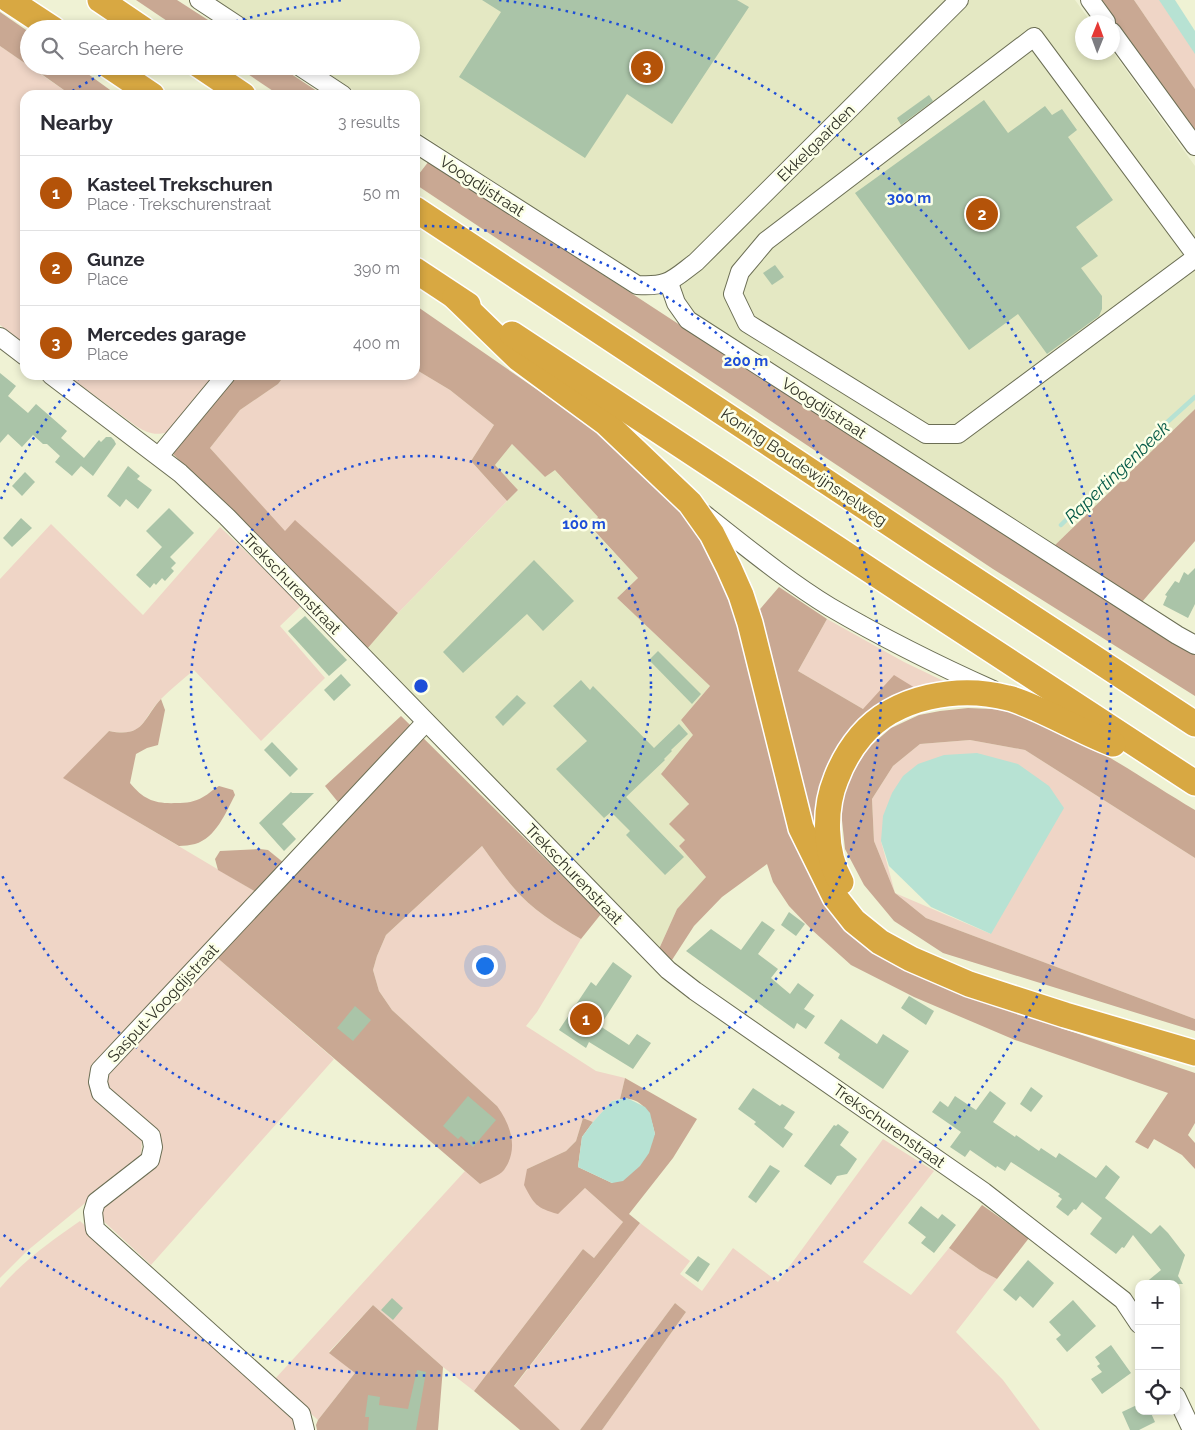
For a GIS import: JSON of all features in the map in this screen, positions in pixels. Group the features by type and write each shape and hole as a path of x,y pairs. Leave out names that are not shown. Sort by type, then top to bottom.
{"highway":[{"path":"10,0 40,20"},
{"path":"100,0 130,20"},
{"path":"122,75 145,90"},
{"path":"213,75 236,90"},
{"name":"Koning Boudewijnsnelweg","path":"420,212 1195,724"},
{"path":"420,273 1195,783"},
{"path":"455,297 519,359 606,423 690,503 712,534 741,595 750,623 801,828 835,897 854,921 880,942 911,959 970,984 1065,1015 1195,1053"},
{"path":"911,959 876,927 849,896 838,878 830,851 827,827 830,794 843,762 861,735 893,711 908,703 932,696 960,693 1008,698 1057,718 1089,735 1167,766"}],"street":[{"path":"199,0 229,20"},
{"name":"Ekkelgaarden","path":"669,282 696,262 959,0"},
{"path":"1090,0 1101,15"},
{"path":"1195,254 1034,38 766,241 740,272 733,294 747,323 926,434 958,434 1195,258"},
{"path":"1120,43 1195,146"},
{"path":"313,75 335,90"},
{"name":"Voogdijstraat","path":"420,145 637,284 652,286 669,282 676,303 688,320 1195,645"},
{"path":"0,337 20,352"},
{"name":"Trekschurenstraat","path":"58,380 180,472 227,517 668,970 695,991 984,1192 1123,1300 1135,1318"},
{"path":"159,456 222,380"},
{"path":"690,503 774,568 829,606 921,657 1008,698"},
{"name":"Sasput-Voogdijstraat","path":"305,1430 301,1414 95,1229 92,1212 96,1202 150,1160 153,1147 151,1136 101,1093 98,1076 100,1070 426,722"},
{"path":"1180,1404 1192,1430"}],"shaded area":[{"path":"136,0 177,0 208,20 166,20"},
{"path":"216,0 1075,0 1086,15 1075,15 1075,60 1119,60 1195,166 1195,409 1052,548 420,133 420,90 353,90 331,75 420,75 420,20 246,20"},
{"path":"1099,0 1134,0 1195,89 1195,132 1120,29 1120,15 1110,15"},
{"path":"1134,0 1162,0 1195,44 1195,89"},
{"path":"0,12 20,26 20,60 0,46"},
{"path":"0,46 20,60 20,75 42,75 64,90 20,90 20,340 0,325"},
{"path":"43,75 89,75 110,90 64,90"},
{"path":"249,75 293,75 315,90 272,90"},
{"path":"429,161 706,342 1195,648 1195,696 993,569 420,187 420,173"},
{"path":"420,308 623,449 700,534 733,601 825,896 941,983 1064,1029 1195,1073 1195,1123 1188,1135 1195,1143 1195,1169 1182,1155 1154,1139 1148,1149 1135,1142 1168,1093 1015,1040 914,997 851,965 812,930 789,906 773,882 767,864 722,897 694,926 672,960 659,949 677,909 706,877 679,846 685,840 669,824 689,804 661,774 693,735 681,720 710,686 617,598 638,578 590,526 598,517 555,470 545,477 512,444 495,465 518,490 507,501 471,461 494,425 450,390 420,372"},
{"path":"420,372 450,390 494,425 471,461 507,501 398,613 295,521 285,532 210,448 240,410 281,380 420,380"},
{"path":"74,380 212,380 169,432 155,434 136,426"},
{"path":"228,380 281,380 240,410 210,448 285,531 295,520 398,613 367,649 172,453"},
{"path":"1195,409 1195,541 1141,603 1052,548"},
{"path":"512,444 545,477 555,469 598,517 590,527 638,578 617,598 710,686 681,720 694,735 685,840 679,846 706,877 677,909 659,949 367,649 398,613 518,490 495,465"},
{"path":"51,524 143,615 220,527 302,605 280,626 325,678 261,741 194,670 161,699 141,725 130,732 109,731 64,778 256,892 89,1075 91,1087 96,1094 142,1138 141,1157 27,1251 0,1278 0,579"},
{"path":"779,587 827,619 798,671 863,709 894,675 920,691 875,712 817,842 755,615"},
{"path":"827,619 904,662 952,685 863,709 798,671"},
{"path":"161,699 165,710 158,745 136,754 130,783 145,797 162,803 194,801 219,786 233,790 235,795 220,824 209,836 195,844 179,846 63,778 109,731 129,732 141,726"},
{"path":"968,708 1008,711 1061,731 1107,756 1195,810 1195,858 1025,750 970,740 920,744 893,766 872,799 874,841 895,893 926,918 1195,1019 1195,1031 943,953 894,921 864,885 845,849 841,811 848,780 868,748 891,728 919,715"},
{"path":"401,716 601,914 581,939 554,922 520,895 482,846 386,935 373,970 379,991 392,1010 497,1106 506,1121 512,1146 509,1162 502,1172 480,1184 214,955 346,812 325,786"},
{"path":"970,740 1025,750 1195,858 1195,1019 926,918 895,893 874,841 872,799 893,766 920,744","holes":["881,841 991,934 895,893"]},
{"path":"482,846 520,895 554,922 581,939 537,1012 526,1026 596,1071 625,1078 620,1099 612,1101 593,1122 583,1118 576,1141 566,1151 527,1169 558,1213 585,1188 623,1222 594,1258 583,1249 474,1391 443,1367 373,1305 329,1352 355,1373 318,1420 274,1380 465,1171 480,1184 497,1106 392,1010 379,991 373,970 386,935"},
{"path":"268,850 284,863 256,892 218,870 215,859 220,851"},
{"path":"214,955 334,1059 151,1265 99,1217 104,1204 156,1160 150,1124 109,1088 105,1074"},
{"path":"625,1078 697,1119 673,1158 629,1214 640,1223 514,1386 560,1430 520,1430 474,1391 583,1249 594,1258 623,1222 585,1188 558,1214 545,1210 533,1201 524,1185 527,1169 566,1151 576,1141 583,1118 593,1122 582,1137 578,1167 612,1183 655,1134 651,1120 641,1104 628,1099 620,1099"},
{"path":"883,1139 934,1171 863,1262 911,1295 949,1248 980,1270 997,1279 956,1332 1003,1380 1040,1430 602,1430 686,1312 675,1303 580,1430 560,1430 514,1387 640,1223 690,1261 680,1274 702,1291 733,1248 778,1282"},
{"path":"982,1205 1029,1238 997,1279 980,1270 949,1248"},
{"path":"80,1221 283,1406 294,1419 296,1430 0,1430 0,1288 28,1260"},
{"path":"675,1303 686,1312 602,1430 580,1430"},
{"path":"373,1305 443,1367 438,1430 317,1430 318,1420 355,1373 329,1353"}],"water":[{"path":"1159,0 1175,0 1195,31 1195,54"},
{"path":"977,753 1018,764 1049,786 1064,808 991,934 931,907 889,866 881,841 883,816 892,793 903,776 918,764 944,755"},
{"path":"627,1098 645,1107 650,1113 655,1134 649,1153 640,1166 623,1181 612,1183 578,1167 582,1137 612,1101"}],"building":[{"path":"482,0 737,0 749,7 672,124 627,94 585,158 459,77 501,12"},
{"path":"929,95 933,101 901,125 897,118"},
{"path":"984,100 1008,133 1045,106 1052,115 1062,109 1077,130 1068,137 1113,200 1076,227 1098,256 1081,268 1102,296 1102,309 1099,316 1047,354 1018,314 969,350 855,193"},
{"path":"775,265 784,277 772,285 763,273"},
{"path":"0,373 16,386 8,396 28,413 36,404 67,431 61,438 84,458 99,440 101,442 106,437 111,437 114,440 116,444 93,476 81,466 72,476 55,462 60,456 33,435 22,447 8,434 0,443"},
{"path":"128,466 140,476 137,479 152,490 138,509 126,499 120,507 107,496"},
{"path":"25,472 35,482 22,496 12,486"},
{"path":"169,508 194,533 170,557 176,563 171,568 174,571 165,581 162,578 156,585 154,583 150,588 136,575 162,547 146,531"},
{"path":"21,518 32,528 12,547 3,538"},
{"path":"534,560 574,601 543,631 527,614 463,673 443,652"},
{"path":"1195,568 1195,604 1188,618 1163,605 1167,596 1165,595 1175,581 1179,583 1184,572 1188,575"},
{"path":"305,616 347,660 329,676 288,631"},
{"path":"658,651 701,694 692,704 649,660"},
{"path":"341,674 351,685 334,701 324,690"},
{"path":"581,680 590,690 593,686 654,748 679,724 688,734 671,750 665,760 626,797 684,857 665,875 626,835 630,831 611,812 604,818 556,769 587,741 553,706"},
{"path":"517,695 526,703 503,726 495,717"},
{"path":"272,742 298,769 290,777 264,750"},
{"path":"291,792 314,793 282,824 296,839 284,851 259,823"},
{"path":"789,912 805,924 796,936 781,925"},
{"path":"762,921 775,930 758,954 778,969 771,978 790,994 798,983 814,995 804,1009 815,1016 806,1029 797,1023 794,1029 686,951 711,929 741,950"},
{"path":"613,962 632,976 600,1026 629,1045 637,1034 651,1043 633,1069 589,1042 586,1048 559,1030 591,982 596,986"},
{"path":"909,996 934,1011 926,1025 901,1008"},
{"path":"355,1006 371,1020 353,1041 337,1028"},
{"path":"841,1019 877,1044 883,1034 909,1051 883,1089 838,1058 840,1054 824,1043"},
{"path":"1031,1087 1043,1096 1031,1112 1020,1104"},
{"path":"753,1088 780,1106 782,1104 795,1112 784,1128 793,1134 783,1148 754,1124 756,1122 738,1109"},
{"path":"990,1091 1006,1103 993,1122 1015,1137 1016,1135 1039,1151 1041,1148 1056,1158 1059,1153 1096,1178 1106,1165 1120,1177 1105,1198 1151,1234 1160,1225 1168,1233 1185,1255 1178,1276 1183,1284 1180,1284 1180,1280 1149,1280 1161,1270 1133,1235 1124,1248 1122,1247 1116,1254 1090,1234 1102,1218 1082,1202 1068,1216 1056,1207 1062,1199 1058,1196 1060,1194 1011,1162 1005,1171 997,1166 996,1168 970,1150 965,1157 950,1147 961,1132 932,1112 940,1101 948,1107 955,1096 976,1110"},
{"path":"468,1096 496,1120 473,1147 461,1136 458,1139 443,1126"},
{"path":"838,1124 849,1132 840,1145 857,1159 847,1174 837,1176 831,1185 804,1166 834,1125"},
{"path":"770,1165 780,1171 756,1203 748,1197"},
{"path":"921,1206 938,1219 942,1214 956,1225 934,1253 921,1243 926,1237 908,1223"},
{"path":"698,1256 710,1264 698,1282 685,1273"},
{"path":"1028,1260 1054,1283 1033,1308 1020,1296 1016,1301 1003,1290"},
{"path":"392,1298 403,1308 393,1320 381,1310"},
{"path":"1073,1300 1096,1326 1067,1352 1056,1339 1061,1335 1049,1322"},
{"path":"1111,1345 1131,1373 1102,1394 1091,1379 1102,1372 1097,1366 1100,1364 1095,1357"},
{"path":"417,1370 426,1372 416,1430 368,1430 369,1417 365,1417 368,1395 380,1397 379,1405 408,1409"},
{"path":"1135,1406 1135,1415 1152,1415 1155,1422 1139,1430 1130,1430 1122,1412"}],"waterway":[{"name":"Rapertingenbeek","path":"1061,525 1143,444 1195,397"}],"place":[{"name":"Mercedes garage","path":"647,67"},
{"name":"Gunze","path":"982,214"},
{"name":"Kasteel Trekschuren","path":"586,1019"}]}
